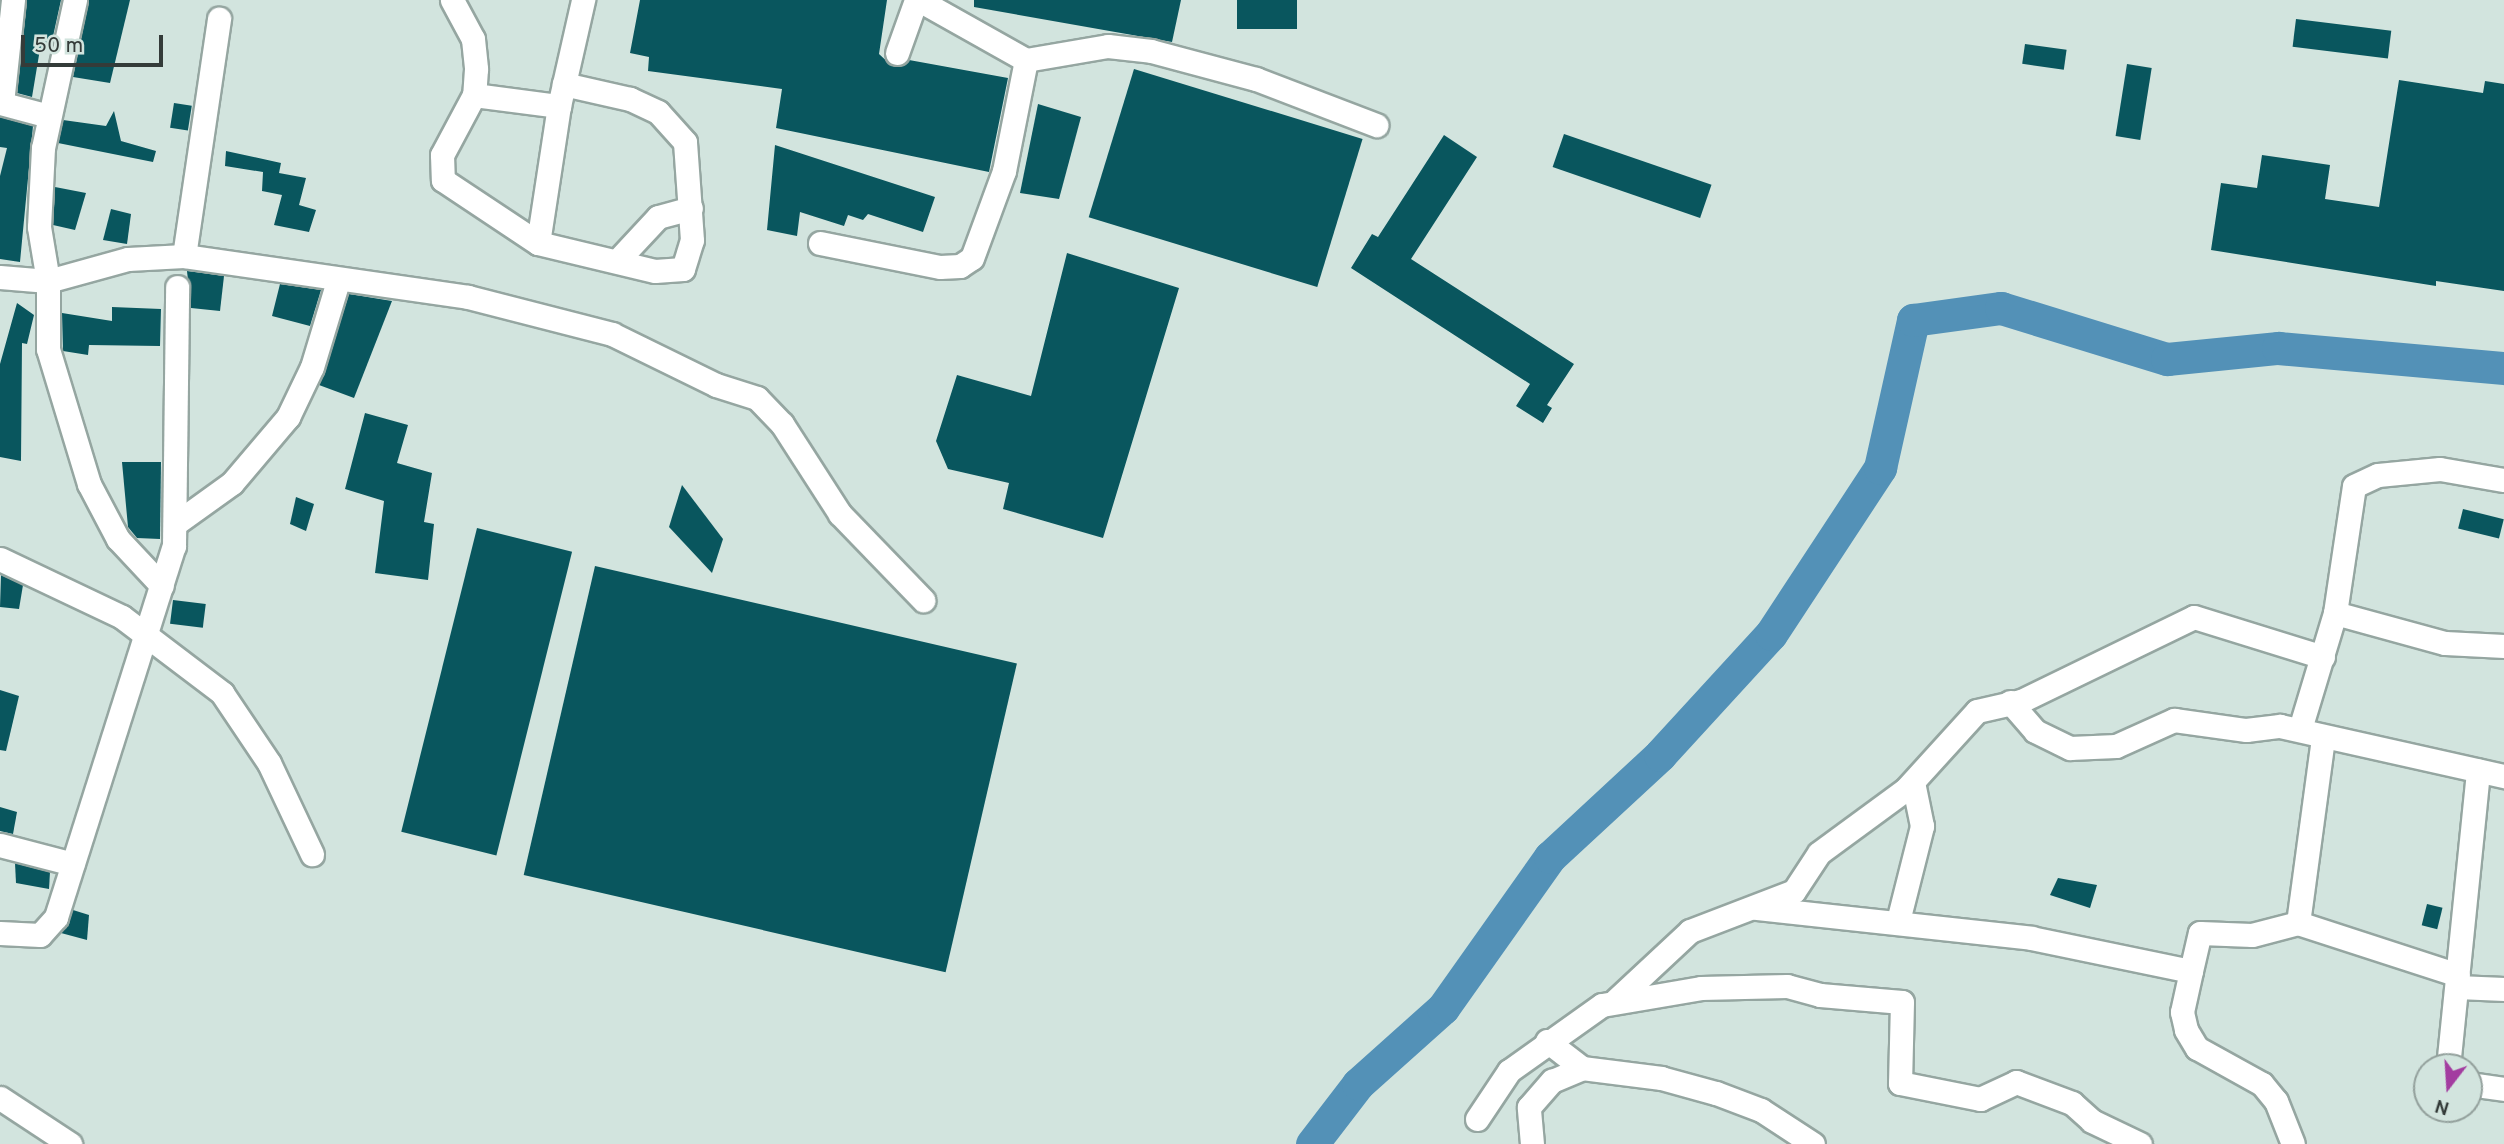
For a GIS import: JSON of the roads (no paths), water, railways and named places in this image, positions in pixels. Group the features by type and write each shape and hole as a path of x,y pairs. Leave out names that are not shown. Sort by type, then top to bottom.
{"street":[{"path":"13,0 1,103 49,116"},
{"path":"75,0 49,116 39,227 48,281 48,349 89,484 118,539 162,586"},
{"path":"452,0 473,39 474,95 442,155 443,180 538,243 655,271 683,269 691,256 691,208 685,142 673,125 630,99 564,84"},
{"path":"538,243 559,106 583,0"},
{"path":"897,53 918,0 1026,60 1108,47 1151,51 1256,79 1376,125"},
{"path":"184,256 219,19"},
{"path":"820,243 940,267 960,266 972,258 983,242 1004,171 1026,60"},
{"path":"474,95 559,106"},
{"path":"617,261 658,218 691,208"},
{"path":"0,276 48,281 128,259 184,256 338,281 468,297 612,334 716,385 757,398 782,425 840,514 923,600"},
{"path":"175,524 232,482 288,417 312,367 338,281"},
{"path":"0,933 47,932 73,864 143,629 162,586 175,524 177,287"},
{"path":"2300,729 2335,613 2352,489 2357,483 2378,475 2440,469 2504,480"},
{"path":"0,559 66,586 143,629 222,693 240,715 312,854"},
{"path":"2335,613 2445,643 2504,646"},
{"path":"1477,1119 1509,1070 1542,1044 1616,1000 1690,931 1718,916 1757,908 1794,891 1819,853 1913,782 1977,711 2010,702 2194,617 2323,657"},
{"path":"2010,702 2035,731 2070,748 2116,746 2174,720 2238,729 2300,729 2323,738 2504,776"},
{"path":"2298,923 2323,738"},
{"path":"2450,1053 2478,771"},
{"path":"1898,921 1922,826 1913,782"},
{"path":"0,845 73,864"},
{"path":"1757,908 1898,921 2032,938 2191,971"},
{"path":"2293,1144 2276,1101 2262,1084 2197,1048 2182,1012 2200,933 2252,935 2298,923 2458,981 2504,989"},
{"path":"1616,1000 1700,988 1787,986 1820,995 1902,1002 1900,1083 1980,1098 2016,1082 2072,1103 2092,1121 2140,1144"},
{"path":"1542,1044 1582,1068 1661,1078 1716,1093 1761,1111 1813,1144"},
{"path":"1540,1091 1542,1044"},
{"path":"1532,1144 1529,1107 1540,1091 1582,1068"},
{"path":"2483,1086 2504,1089"},
{"path":"0,1098 70,1144"}],"waterway":[{"path":"1312,1144 1358,1084 1443,1008 1550,857 1660,755 1771,634 1880,468 1913,320 2001,308 2167,359 2278,348 2504,368"}]}
